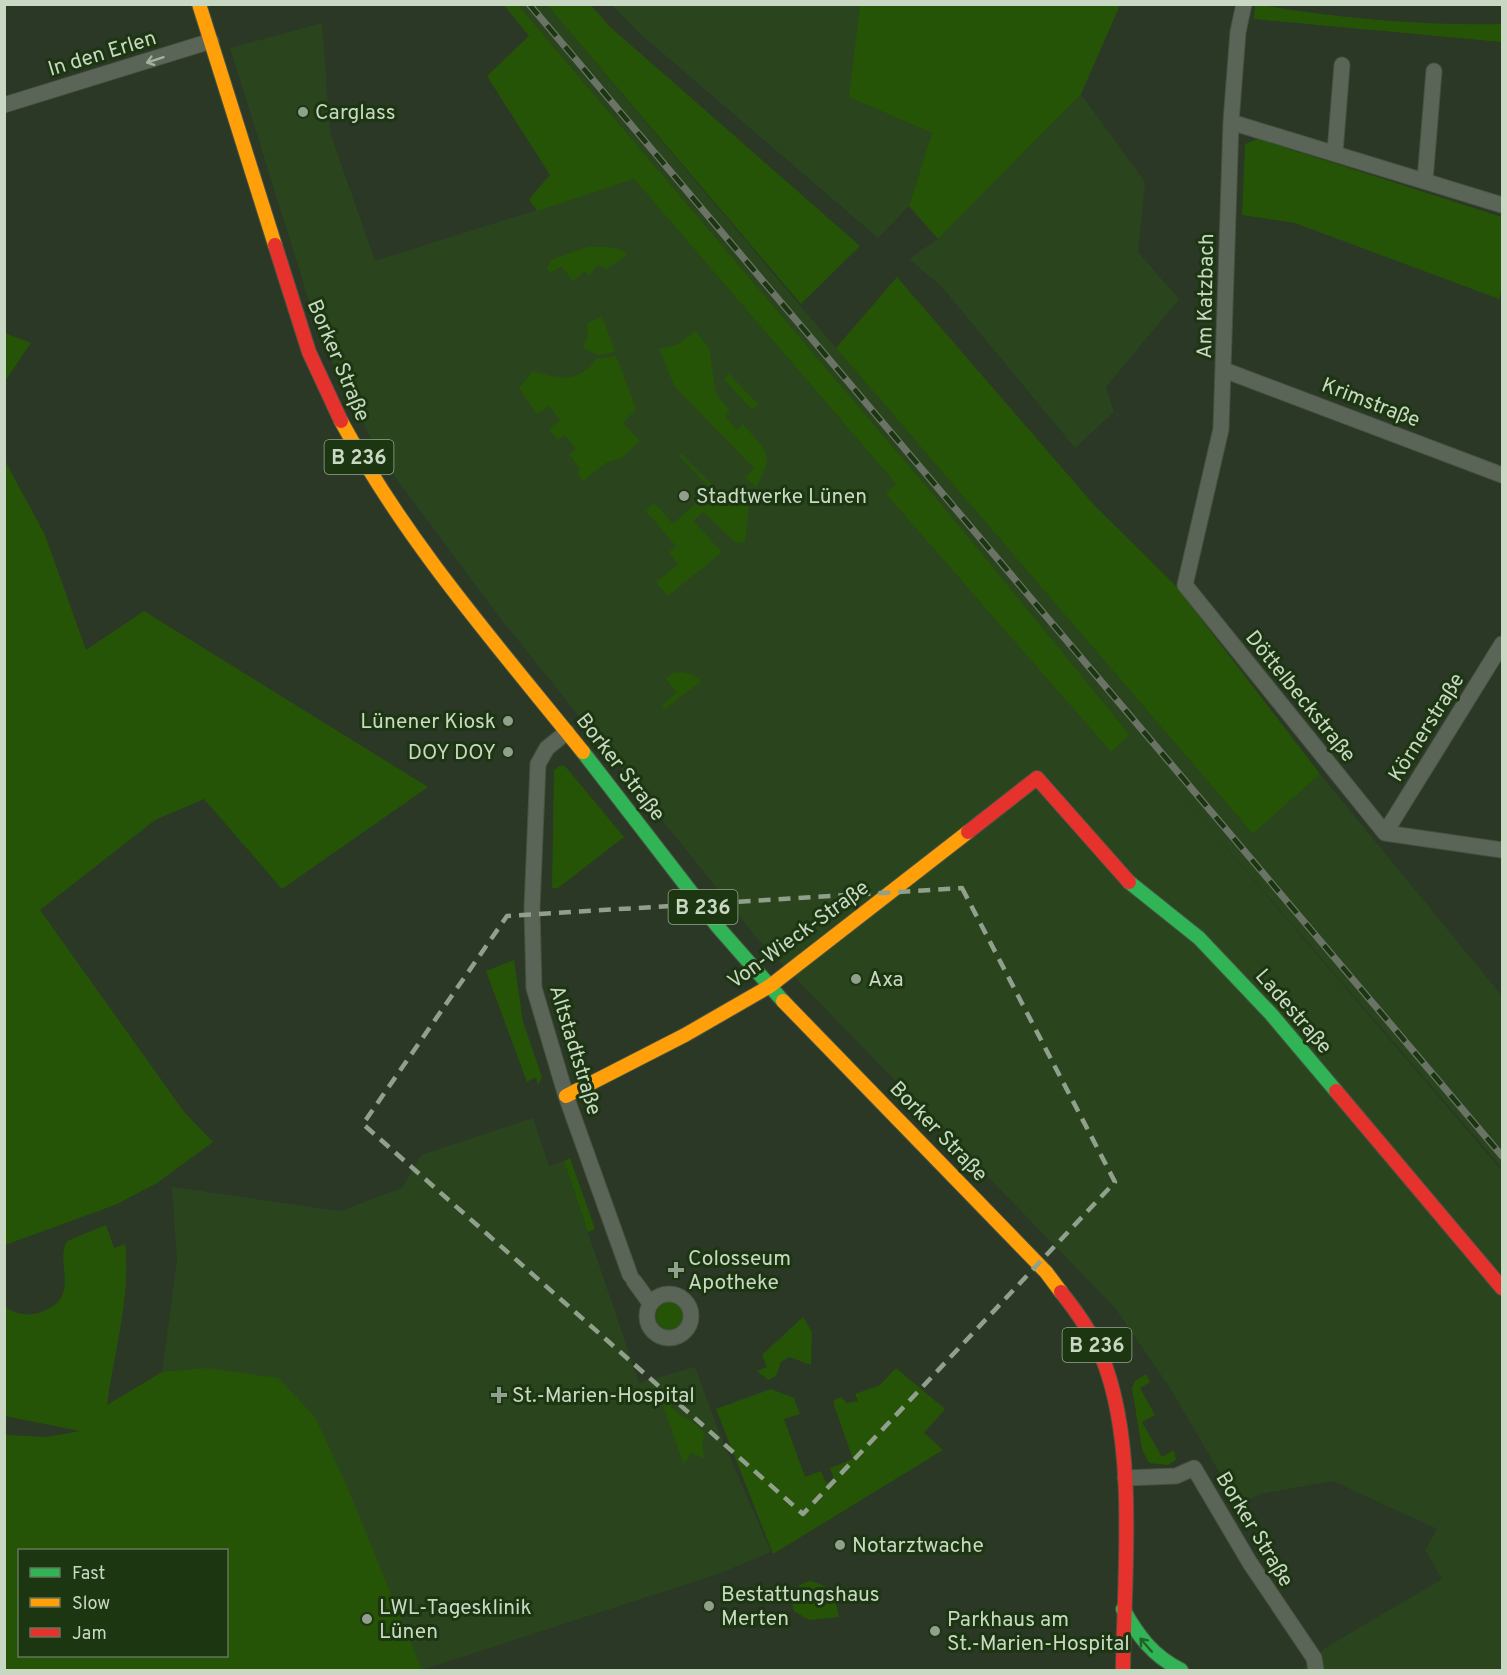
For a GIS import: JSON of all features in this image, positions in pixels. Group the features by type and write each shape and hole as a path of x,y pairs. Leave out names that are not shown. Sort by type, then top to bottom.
{"main road":[{"name":"Borker Straße","path":"199,4 291,298 328,399 366,470 429,564 567,732 717,926 770,986 1046,1272 1074,1307 1095,1341 1104,1362 1120,1429 1125,1478 1123,1671"},
{"name":"Von-Wieck-Straße","path":"566,1096 686,1035 770,986 1037,778"},
{"name":"Ladestraße","path":"1037,778 1129,883 1199,938 1271,1014 1503,1288"},
{"path":"1122,1608 1148,1649 1159,1659 1181,1671"}],"street":[{"name":"Am Katzbach","path":"1185,585 1221,429 1230,122 1238,32 1244,4"},
{"name":"In den Erlen","path":"4,105 211,41"},
{"path":"1335,152 1342,65"},
{"path":"1425,180 1434,71"},
{"path":"1230,122 1335,152 1503,205"},
{"name":"Krimstraße","path":"1224,370 1503,475"},
{"name":"Döttelbeckstraße","path":"1185,585 1384,833"},
{"name":"Körnerstraße","path":"1384,833 1503,644"},
{"name":"Altstadtstraße","path":"567,732 547,748 538,764 532,908 534,988 566,1096 632,1278 650,1303"},
{"path":"1384,833 1503,850"},
{"name":"Borker Straße","path":"1125,1478 1176,1476 1194,1468 1250,1563 1315,1664"}],"highlighted area":[{"path":"962,888 1115,1182 803,1514 363,1124 507,916"}],"shaded area":[{"path":"518,5 547,5 836,348 1253,834 1320,774 1502,996 1502,1168 1162,773 1502,1171 1502,1670 1301,1670 1325,1648 1442,1579 1425,1550 1437,1529 1333,1481 1260,1494 1239,1506 1170,1388 1115,1308 756,937 497,614 381,458 320,336 230,48 322,23 330,132 375,261 634,179 896,484 887,495 1111,752 1130,735 937,499"},
{"path":"612,5 860,5 850,97 932,133 909,206 878,238 637,31"},
{"path":"1081,94 1145,182 1138,252 1179,299 1106,387 1114,412 1075,448 942,287 909,259 938,239"},
{"name":"St.-Marien-Hospital","path":"533,1118 549,1166 564,1161 639,1383 695,1367 719,1432 771,1552 718,1574 422,1670 380,1571 205,1368 162,1372 177,1260 172,1187 340,1211 402,1188 421,1155"}],"green space":[{"path":"860,4 1120,5 1081,94 938,239 909,206 932,133 849,97"},
{"path":"1255,4 1378,20 1441,24 1502,24 1502,42 1254,19"},
{"path":"504,5 518,5 937,499 1130,735 1111,752 886,494 896,484 634,179 537,211 529,199 550,175 487,76 529,36"},
{"path":"547,5 591,5 609,26 860,246 801,304"},
{"path":"1258,139 1502,217 1502,288 1499,299 1295,223 1242,215 1245,144"},
{"path":"588,247 614,248 627,255 606,269 598,264 589,276 585,271 573,281 561,266 550,273 547,268 551,260"},
{"path":"897,277 1095,506 1175,585 1320,774 1253,834 836,348"},
{"path":"602,316 615,352 598,355 583,348 588,335 587,324"},
{"path":"695,331 709,348 716,394 730,411 725,416 737,430 743,424 766,453 766,466 756,487 745,478 754,468 675,387 659,349 677,345"},
{"path":"5,333 31,343 5,381"},
{"path":"616,356 636,409 623,423 640,441 622,458 607,462 583,481 577,473 580,469 569,454 576,449 565,435 558,440 549,429 560,420 549,406 537,414 519,388 533,371 551,376 575,376 583,372 596,359"},
{"path":"728,373 758,404 752,410 725,380"},
{"path":"681,454 729,502 738,493 749,507 745,542 736,543 703,512 693,521 722,552 668,596 656,582 678,565 669,552 676,546 646,511 654,503 673,524 711,489 679,456"},
{"path":"4,459 45,535 86,650 144,611 428,787 282,889 204,799 155,820 40,910 185,1113 213,1142 157,1183 115,1205 5,1245"},
{"path":"682,672 694,675 701,681 665,709 662,705 677,693 666,679 672,674"},
{"path":"559,766 565,766 624,837 558,888 552,888 554,770"},
{"path":"514,960 523,1022 542,1077 538,1085 536,1077 527,1082 486,971"},
{"path":"570,1158 595,1229 588,1232 564,1161"},
{"path":"106,1225 114,1248 125,1244 124,1304 107,1405 162,1372 205,1368 278,1378 315,1417 348,1489 422,1670 5,1670 5,1435 47,1437 80,1431 5,1416 5,1307 18,1313 36,1314 54,1306 61,1298 64,1289 64,1250 67,1241"},
{"path":"670,1302 680,1306 684,1316 680,1326 670,1330 660,1326 656,1316 660,1306"},
{"path":"803,1317 812,1332 811,1365 789,1357 781,1362 776,1376 768,1380 757,1371 767,1367 762,1355"},
{"path":"896,1368 945,1409 924,1433 943,1450 773,1554 716,1409 771,1389 794,1398 800,1414 784,1419 805,1477 821,1471 826,1483 834,1479 830,1468 853,1459 834,1400 842,1397 846,1403 858,1401 855,1394 880,1385"},
{"path":"1146,1374 1150,1382 1140,1388 1155,1415 1142,1422 1162,1457 1174,1450 1176,1460 1168,1465 1149,1463 1142,1449 1132,1388 1135,1381"},
{"path":"664,1395 679,1415 694,1423 704,1433 702,1446 704,1458 691,1453 684,1465 660,1396"},
{"path":"811,1581 824,1586 832,1594 839,1617 809,1620 794,1611 792,1600 795,1591 805,1582"}],"railway":[{"path":"529,4 1502,1156"}],"traffic: fast":[{"path":"583,752 718,927 783,1001"},
{"path":"1129,882 1199,938 1271,1014 1336,1091"},
{"path":"1123,1609 1134,1628 1154,1652 1181,1670"}],"traffic: slow":[{"path":"199,4 275,245"},
{"path":"341,421 367,466 424,551 454,592 583,752"},
{"path":"566,1096 685,1035 770,986 968,832"},
{"path":"783,1001 1046,1272 1061,1292"}],"traffic: jam":[{"path":"275,245 309,352 341,421"},
{"path":"968,832 1037,778 1129,882"},
{"path":"1336,1091 1502,1288"},
{"path":"1061,1292 1084,1323 1102,1357 1113,1392 1121,1430 1126,1511 1123,1670"}],"place":[{"name":"Carglass","path":"303,112"},
{"name":"Stadtwerke Lünen","path":"684,496"},
{"name":"Lünener Kiosk","path":"508,721"},
{"name":"DOY DOY","path":"508,752"},
{"name":"Axa","path":"856,979"},
{"name":"Colosseum Apotheke","path":"676,1270"},
{"name":"St.-Marien-Hospital","path":"499,1395"},
{"name":"Notarztwache","path":"840,1545"},
{"name":"Bestattungshaus Merten","path":"709,1606"},
{"name":"LWL-Tagesklinik Lünen","path":"367,1619"},
{"name":"Parkhaus am St.-Marien-Hospital","path":"935,1631"}]}
